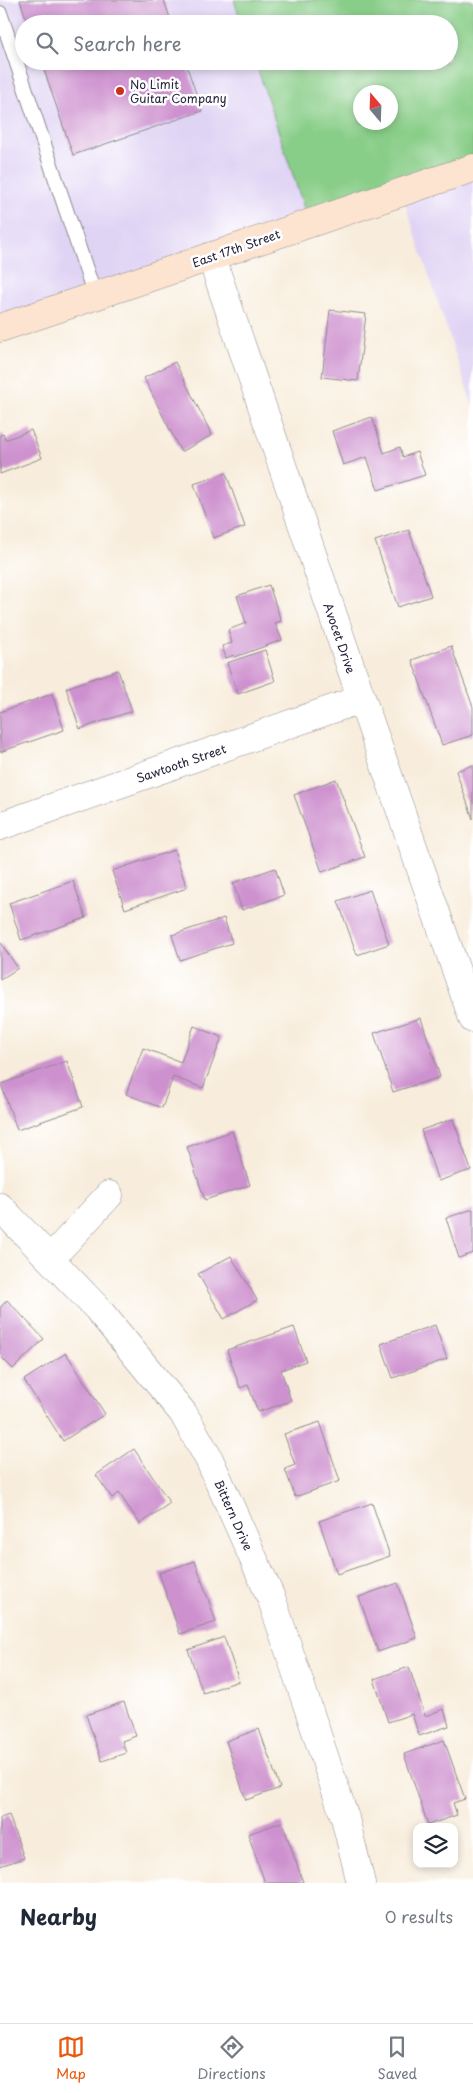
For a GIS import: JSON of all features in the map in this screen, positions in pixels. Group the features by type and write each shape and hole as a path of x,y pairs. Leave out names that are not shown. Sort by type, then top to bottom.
{"main road":[{"name":"East 17th Street","path":"0,328 473,168"}],"street":[{"name":"Avocet Drive","path":"211,256 361,699 473,1019"},
{"name":"Sawtooth Street","path":"0,826 361,699"},
{"path":"50,1259 109,1195"},
{"name":"Bittern Drive","path":"0,1207 97,1308 183,1413 209,1459 272,1600 345,1818 361,1883"}],"lane":[{"path":"0,13 15,58"},
{"path":"19,70 94,296"}],"shaded area":[{"path":"0,0 234,0 239,15 15,15 15,70 258,70 309,223 0,328"},
{"path":"473,168 473,407 401,192"}],"green space":[{"path":"234,0 473,0 473,168 309,223 258,70 458,70 458,15 239,15"}],"building":[{"path":"20,0 164,0 169,15 25,15"},
{"path":"44,70 188,70 202,111 73,155"},
{"path":"330,310 366,314 358,381 322,377"},
{"path":"175,362 212,435 181,452 144,378"},
{"path":"372,417 384,453 400,447 403,457 417,452 425,475 378,490 367,457 343,465 332,431"},
{"path":"31,430 42,458 0,474 0,435 3,434 5,440"},
{"path":"226,473 245,527 213,538 194,484"},
{"path":"409,530 431,596 398,607 375,541"},
{"path":"269,585 281,621 275,623 282,640 235,657 234,655 226,658 222,646 232,643 228,630 246,623 237,596"},
{"path":"451,646 473,707 473,735 442,745 412,660"},
{"path":"265,650 275,681 238,694 227,663"},
{"path":"118,670 132,711 80,729 66,688"},
{"path":"52,694 64,730 0,752 0,712"},
{"path":"473,765 473,819 456,771"},
{"path":"336,779 365,857 322,872 294,795"},
{"path":"174,850 187,888 125,909 112,871"},
{"path":"275,868 284,895 242,910 233,883"},
{"path":"73,881 86,918 21,940 9,903"},
{"path":"370,890 389,944 357,955 338,901"},
{"path":"224,918 232,943 180,960 172,935"},
{"path":"0,942 18,968 0,980"},
{"path":"421,1018 440,1077 393,1092 374,1033"},
{"path":"194,1026 222,1037 203,1088 173,1077 162,1108 126,1094 143,1048 181,1062"},
{"path":"67,1061 83,1107 17,1130 1,1084"},
{"path":"453,1119 471,1170 438,1181 421,1130"},
{"path":"232,1131 250,1185 205,1200 187,1147"},
{"path":"473,1209 473,1253 459,1258 446,1218"},
{"path":"231,1256 257,1300 224,1319 198,1274"},
{"path":"7,1300 44,1339 13,1369 0,1356 0,1308"},
{"path":"435,1325 447,1359 393,1378 381,1344"},
{"path":"294,1327 306,1361 281,1370 291,1401 258,1412 248,1385 240,1388 227,1350"},
{"path":"66,1353 105,1414 63,1441 24,1380"},
{"path":"320,1422 340,1481 295,1497 285,1469 295,1465 284,1434"},
{"path":"134,1449 170,1503 140,1524 119,1493 112,1498 96,1475"},
{"path":"372,1503 390,1556 337,1574 319,1521"},
{"path":"195,1561 216,1622 180,1634 159,1573"},
{"path":"398,1583 417,1638 378,1652 359,1597"},
{"path":"224,1637 239,1681 203,1693 188,1650"},
{"path":"409,1667 425,1716 444,1709 449,1726 419,1736 412,1714 388,1722 374,1679"},
{"path":"124,1702 136,1736 122,1741 126,1753 102,1761 86,1715"},
{"path":"259,1729 280,1788 246,1800 226,1741"},
{"path":"444,1740 465,1799 453,1803 457,1815 434,1823 427,1823 404,1754"},
{"path":"9,1815 24,1858 0,1866 0,1818"},
{"path":"282,1822 303,1882 265,1883 248,1834"}],"place":[{"name":"No Limit Guitar Company","path":"120,91"}]}
